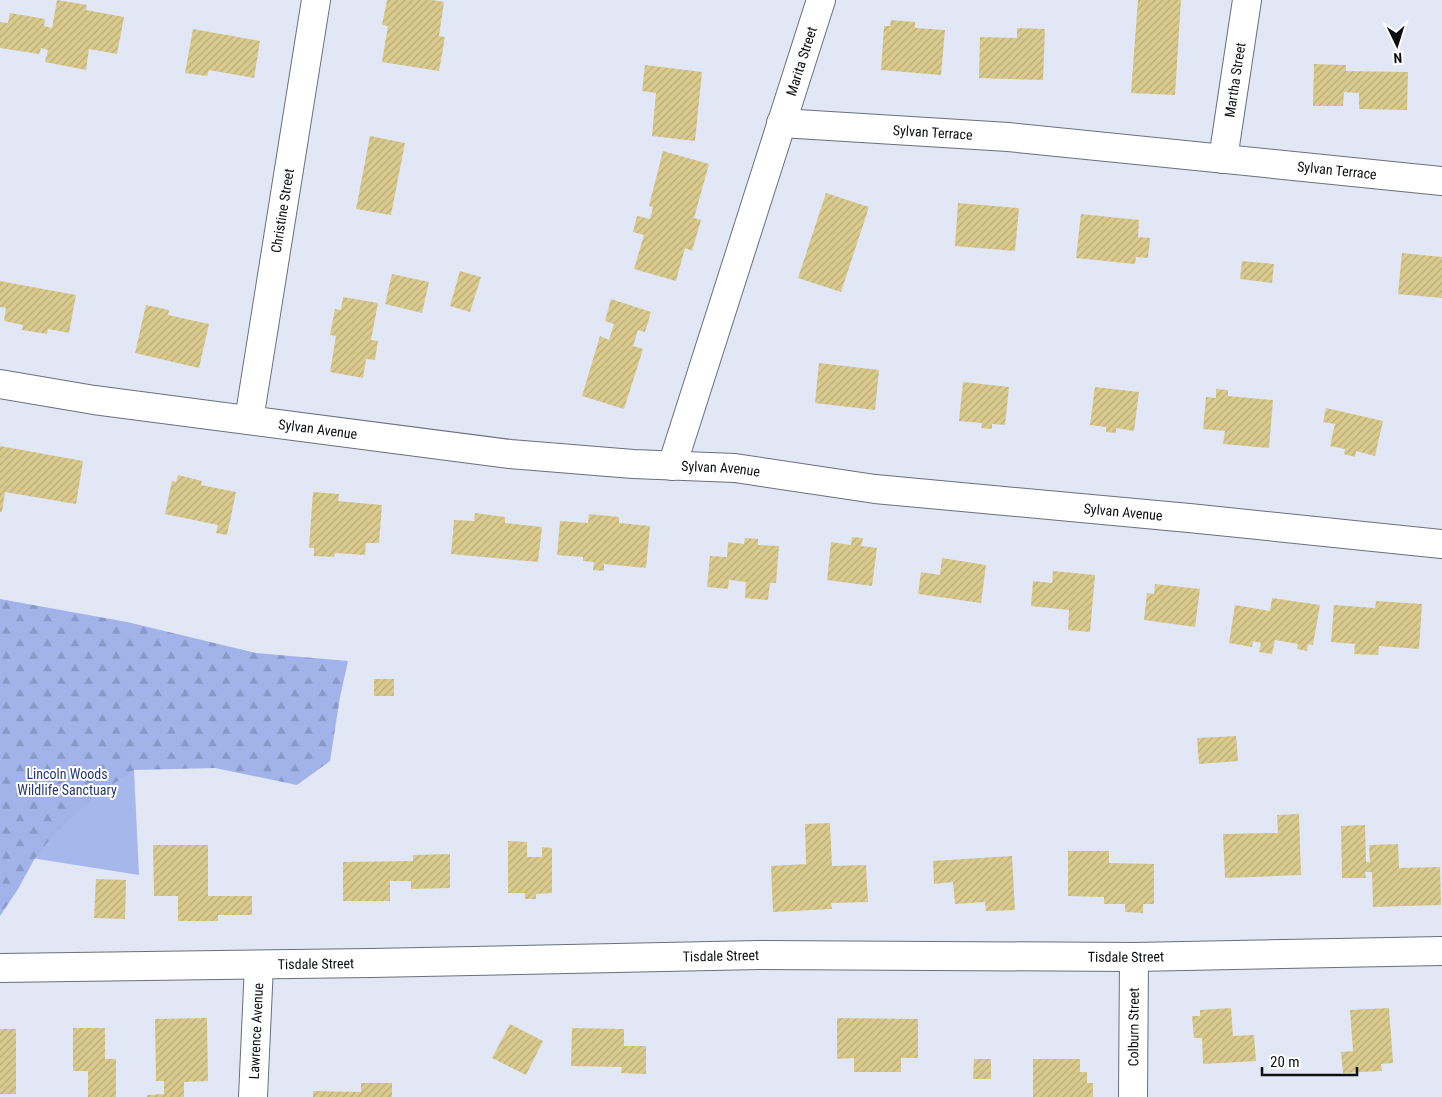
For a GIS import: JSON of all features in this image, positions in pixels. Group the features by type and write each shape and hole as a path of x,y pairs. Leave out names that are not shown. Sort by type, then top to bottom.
{"street":[{"name":"Christine Street","path":"249,420 316,0"},
{"name":"Marita Street","path":"781,123 821,0"},
{"name":"Martha Street","path":"1223,159 1247,0"},
{"name":"Sylvan Terrace","path":"781,123 1008,137 1442,181"},
{"path":"672,466 781,123"},
{"name":"Sylvan Avenue","path":"0,384 94,400 510,454 672,466 735,468 875,489 1442,544"},
{"name":"Tisdale Street","path":"0,968 759,955 1134,957 1442,951"},
{"name":"Colburn Street","path":"1133,1097 1134,957"},
{"name":"Lawrence Avenue","path":"253,1097 259,965"}],"green space":[{"name":"Lincoln Woods Wildlife Sanctuary","path":"0,599 134,770 139,875 0,853"},
{"path":"0,599 127,622 256,653 348,661 330,761 297,785 215,768 134,770 95,796 56,832 35,858 0,916"}],"building":[{"path":"57,0 87,5 86,10 124,17 117,54 89,49 86,70 45,62 48,50 41,48 39,54 0,48 0,22 8,23 10,13 45,19 44,26 52,28"},
{"path":"387,0 432,0 444,2 439,36 445,37 439,71 382,62 388,26 382,25"},
{"path":"1138,0 1181,0 1175,95 1131,93"},
{"path":"891,20 915,22 915,28 945,30 941,75 881,70 884,26 890,26"},
{"path":"1017,28 1045,29 1043,80 979,78 980,37 1017,38"},
{"path":"193,29 260,41 254,78 209,70 207,76 185,73"},
{"path":"1314,64 1346,65 1346,71 1408,72 1407,110 1359,109 1359,93 1344,92 1343,106 1313,106"},
{"path":"645,65 702,72 695,141 652,136 656,93 642,91"},
{"path":"370,136 405,143 391,215 356,209"},
{"path":"663,151 709,164 694,218 701,220 692,251 685,248 676,281 634,269 644,235 633,232 637,216 650,219 653,207 649,206"},
{"path":"826,193 869,207 841,292 798,278"},
{"path":"958,203 1019,208 1015,251 955,246"},
{"path":"1081,214 1139,220 1138,237 1150,238 1148,258 1136,257 1135,264 1076,258"},
{"path":"1402,253 1442,257 1442,298 1398,294"},
{"path":"1242,261 1274,264 1272,283 1240,279"},
{"path":"460,271 481,277 470,312 450,306"},
{"path":"392,274 429,282 422,313 385,304"},
{"path":"0,281 76,295 69,333 48,329 47,334 22,330 23,325 4,321 6,308 0,307"},
{"path":"343,297 378,303 371,340 378,341 375,360 366,359 363,378 330,372 336,336 330,335 335,309 341,310"},
{"path":"611,299 651,312 645,332 638,330 633,346 643,349 624,409 582,396 600,336 609,340 614,324 605,321"},
{"path":"146,305 169,310 168,315 209,324 199,368 135,353"},
{"path":"819,363 879,370 875,410 815,403"},
{"path":"963,382 1009,387 1005,425 992,424 992,429 981,428 982,423 959,421"},
{"path":"1095,387 1139,392 1134,431 1116,428 1116,433 1106,432 1106,427 1090,425"},
{"path":"1216,389 1228,390 1228,396 1273,400 1269,448 1223,444 1225,431 1203,429 1206,397 1216,398"},
{"path":"1326,408 1383,421 1375,456 1356,451 1355,457 1344,454 1345,449 1330,446 1335,424 1323,422"},
{"path":"0,446 83,461 76,504 5,492 2,512 0,512"},
{"path":"178,475 202,481 201,485 236,492 227,535 216,533 218,525 165,514 172,481 176,482"},
{"path":"313,492 339,494 338,501 382,505 379,543 366,543 365,555 335,553 334,557 314,556 314,548 309,548"},
{"path":"475,513 505,517 505,523 542,527 538,562 451,554 454,520 474,521"},
{"path":"589,514 619,517 619,523 650,526 646,568 604,564 604,571 593,570 594,562 583,561 583,557 557,555 560,521 588,523"},
{"path":"852,537 863,538 861,546 877,548 872,586 827,580 831,542 851,545"},
{"path":"745,538 758,539 758,545 779,546 776,583 770,583 768,600 745,598 746,582 729,580 728,589 707,587 710,556 727,557 728,542 744,544"},
{"path":"942,558 986,565 981,603 918,594 921,572 940,575"},
{"path":"1053,571 1095,575 1090,632 1068,630 1069,610 1031,606 1033,581 1052,583"},
{"path":"1155,584 1200,589 1195,627 1144,620 1147,593 1154,594"},
{"path":"1272,598 1320,605 1313,645 1308,644 1307,651 1297,649 1298,644 1275,640 1272,654 1259,652 1261,643 1253,641 1252,647 1229,643 1235,605 1270,611"},
{"path":"1376,601 1422,604 1419,649 1379,646 1378,655 1354,654 1355,644 1331,642 1334,605 1375,608"},
{"path":"374,679 394,679 394,696 374,696"},
{"path":"1236,736 1238,761 1199,764 1197,738"},
{"path":"1299,814 1301,875 1225,878 1223,834 1278,833 1277,815"},
{"path":"830,823 832,866 866,865 868,902 831,903 832,909 773,912 771,866 806,864 805,824"},
{"path":"1365,825 1366,862 1370,862 1369,845 1398,844 1399,868 1440,867 1441,905 1373,907 1372,872 1365,872 1366,878 1342,878 1341,826"},
{"path":"508,841 527,842 527,857 542,857 542,847 552,848 552,893 536,894 536,899 525,899 525,893 508,893"},
{"path":"153,845 208,845 208,896 252,896 252,915 218,915 218,921 178,921 178,896 154,896"},
{"path":"1068,851 1109,851 1109,863 1154,864 1154,904 1143,904 1143,913 1125,912 1125,904 1104,904 1104,897 1068,896"},
{"path":"450,854 450,888 411,889 411,881 390,881 390,901 343,901 343,862 413,861 413,855"},
{"path":"1012,856 1015,910 986,911 985,902 955,904 953,882 934,884 933,861"},
{"path":"96,879 126,880 125,919 94,918"},
{"path":"1231,1008 1233,1036 1254,1035 1256,1061 1203,1064 1202,1038 1194,1038 1192,1016 1200,1016 1200,1010"},
{"path":"1389,1008 1393,1063 1381,1064 1382,1071 1343,1073 1341,1052 1353,1051 1350,1010"},
{"path":"207,1018 208,1081 184,1082 184,1097 147,1097 147,1095 164,1094 164,1081 156,1081 155,1019"},
{"path":"837,1018 918,1019 918,1058 901,1058 901,1072 854,1072 854,1058 837,1059"},
{"path":"510,1024 543,1041 526,1075 492,1058"},
{"path":"73,1028 105,1028 105,1059 116,1059 116,1097 88,1097 88,1071 73,1071"},
{"path":"572,1028 624,1029 624,1046 646,1046 646,1074 621,1073 622,1067 571,1066"},
{"path":"0,1029 16,1029 16,1094 0,1094"},
{"path":"974,1059 991,1059 991,1079 973,1079"},
{"path":"1033,1059 1080,1059 1080,1072 1087,1072 1087,1083 1093,1083 1093,1097 1033,1097"},
{"path":"361,1083 392,1083 392,1097 313,1097 313,1091 361,1092"}]}
